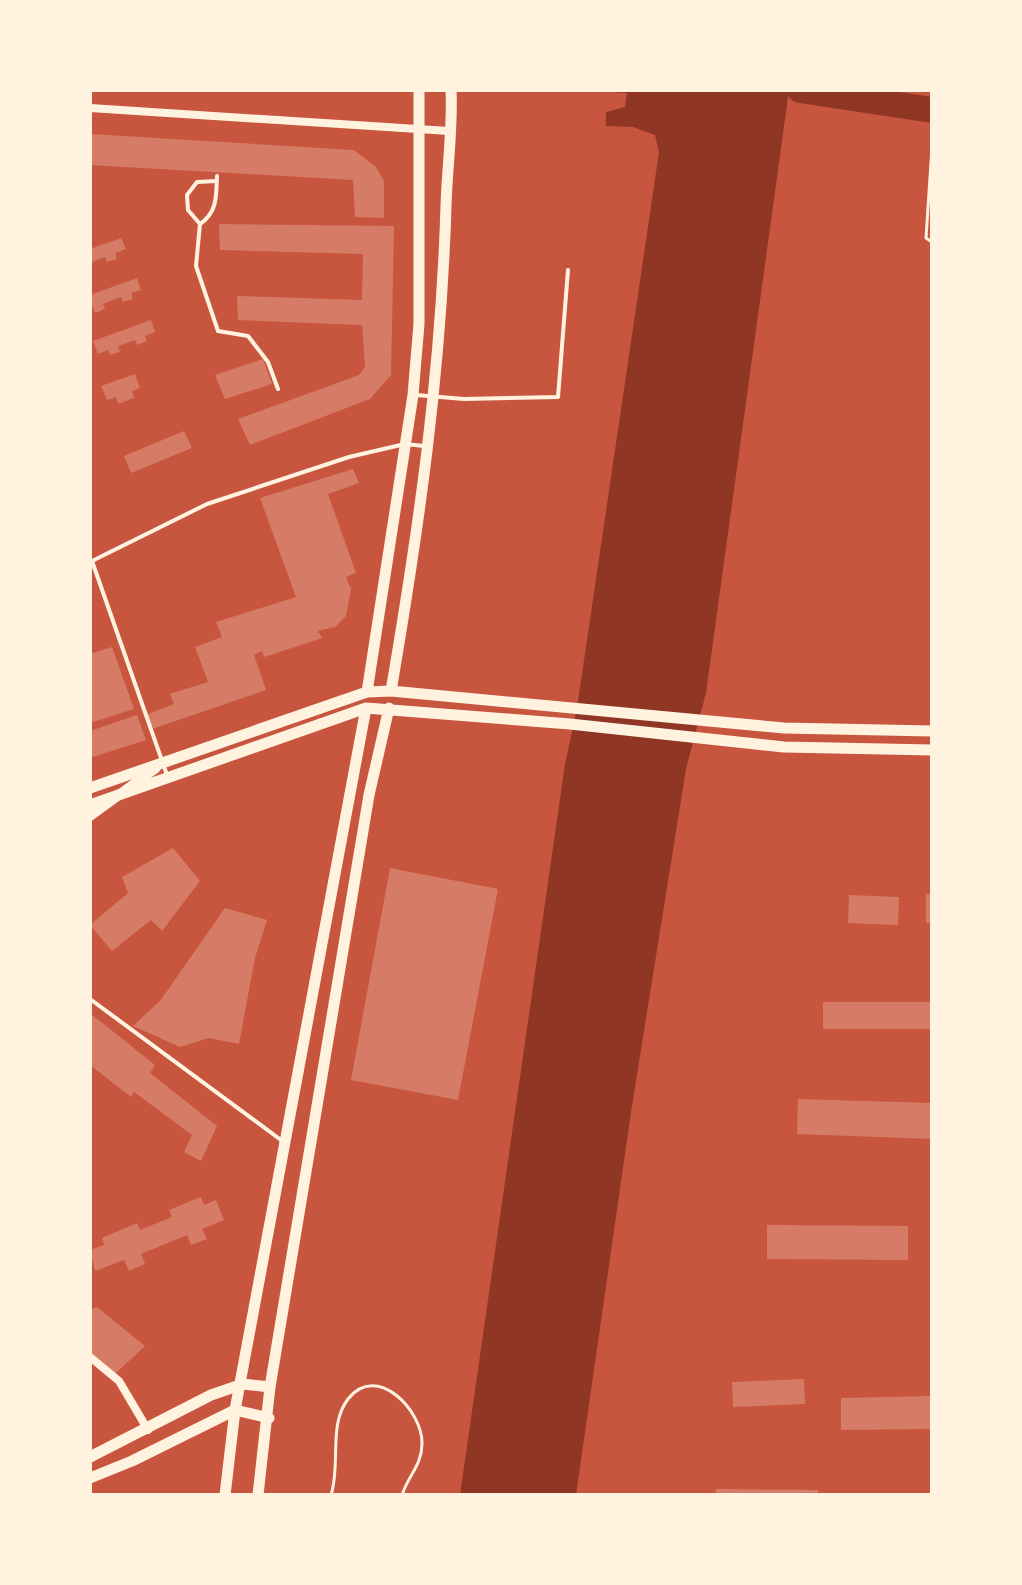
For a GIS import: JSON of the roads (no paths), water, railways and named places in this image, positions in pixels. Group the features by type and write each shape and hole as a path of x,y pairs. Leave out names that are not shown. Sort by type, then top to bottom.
{"main road":[{"path":"367,692 413,395 419,324 419,90"},
{"path":"391,691 436,398 443,324 451,96"},
{"path":"90,805 110,799 165,769 367,692 391,691 533,703 784,728 932,731"},
{"path":"225,1495 235,1410 243,1384 284,1142 366,708"},
{"path":"90,788 165,769 366,708 532,721 784,747 932,750"},
{"path":"258,1495 269,1418 270,1387 369,795 389,708"},
{"path":"90,1457 148,1430 211,1395 243,1384 270,1387"},
{"path":"90,1478 132,1461 235,1410 269,1418"}],"street":[{"path":"90,108 449,131"},
{"path":"389,708 391,691"},
{"path":"366,708 367,692"},
{"path":"90,816 110,799"},
{"path":"90,1357 119,1381 148,1430"}],"lane":[{"path":"200,224 209,218 217,201 217,179 197,182 187,195 188,210 200,224 196,266 218,331 248,336 268,362 278,389"},
{"path":"413,395 436,398 558,397 568,270"},
{"path":"165,769 92,561 207,504 349,457 405,444 430,447"},
{"path":"90,999 284,1142"}],"waterway":[{"path":"800,90 932,110"}]}
